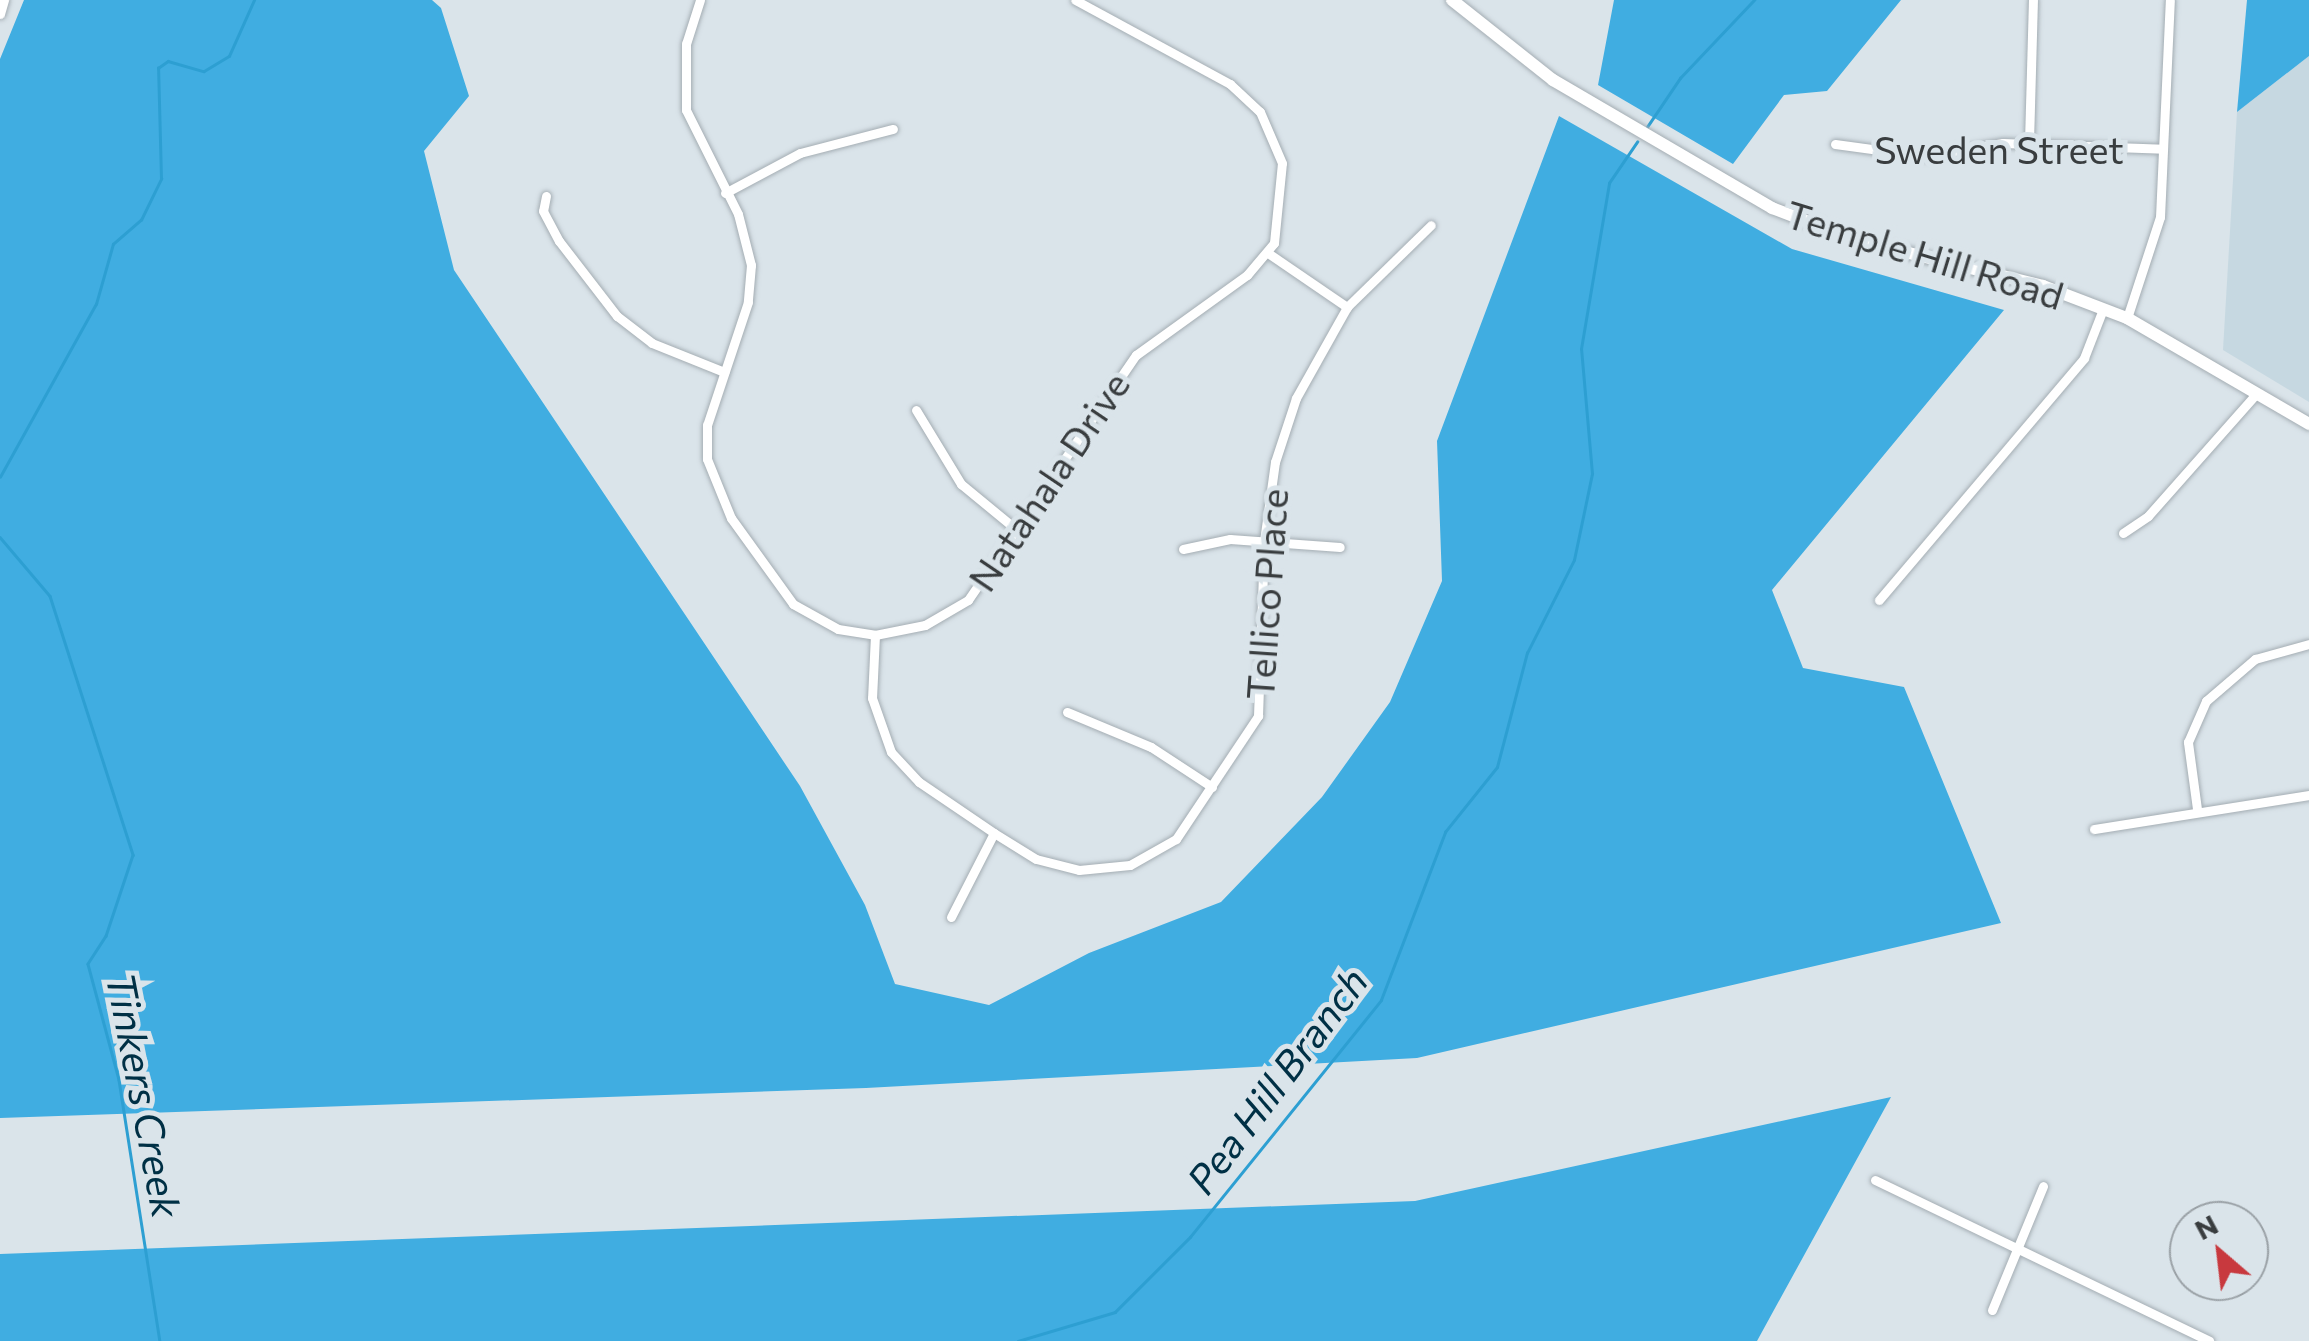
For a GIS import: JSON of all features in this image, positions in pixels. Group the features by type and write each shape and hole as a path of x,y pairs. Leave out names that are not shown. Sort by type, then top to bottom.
{"main road":[{"name":"Temple Hill Road","path":"1452,0 1553,80 1772,208 2127,318 2309,424"}],"street":[{"path":"0,14 4,0"},
{"name":"Natahala Drive","path":"700,0 683,91 724,193 745,232 751,290 705,439 731,518 792,604 838,629 875,635 913,630 956,610 1018,531 1136,355 1268,252"},
{"path":"1074,0 1230,84 1260,112 1284,180 1268,252 1346,306"},
{"path":"2030,142 2033,0"},
{"path":"2127,318 2156,242 2170,0"},
{"path":"724,193 800,153 893,129"},
{"name":"Sweden Street","path":"1835,144 1923,156 2030,142 2163,149"},
{"path":"546,196 543,210 559,241 617,316 652,342 724,372"},
{"name":"Tellico Place","path":"875,635 872,698 891,752 920,782 994,833 1049,864 1118,869 1176,839 1261,704 1264,540 1288,419 1346,306 1430,225"},
{"path":"1879,600 2084,358 2103,309"},
{"path":"2123,533 2148,516 2256,394"},
{"path":"916,410 961,484 1018,531"},
{"path":"1182,549 1216,540 1340,547"},
{"path":"2197,809 2188,742 2206,701 2255,658 2309,644"},
{"path":"1066,712 1151,746 1212,787"},
{"path":"2094,829 2197,809 2309,795"},
{"path":"951,917 994,833"},
{"path":"1875,1180 2209,1341"},
{"path":"1992,1310 2044,1186"}],"shaded area":[{"path":"24,0 432,0 441,8 469,96 424,151 454,270 800,786 865,905 895,984 989,1005 1089,953 1221,902 1322,797 1390,702 1442,581 1437,441 1559,116 1792,249 2004,310 1772,590 1803,668 1904,687 2001,923 1417,1058 866,1088 0,1118 0,59"},
{"path":"1614,0 1901,0 1827,91 1784,95 1733,164 1598,85"},
{"path":"2247,0 2309,0 2309,56 2237,112"},
{"path":"2309,56 2309,402 2223,350 2237,112"},
{"path":"1891,1097 1757,1341 0,1341 0,1254 1415,1201"}],"waterway":[{"name":"Tinkers Creek","path":"0,477 96,304 113,244 141,220 161,179 158,68 168,61 204,71 229,56 254,0"},
{"name":"Pea Hill Branch","path":"1647,127 1680,78 1754,0"},
{"name":"Pea Hill Branch","path":"1018,1341 1115,1312 1190,1237 1381,1000 1445,832 1497,767 1527,653 1574,560 1592,474 1581,349 1609,183 1637,142"},
{"name":"Tinkers Creek","path":"0,537 50,596 133,855 106,936 88,964 119,1080 160,1341"}]}
